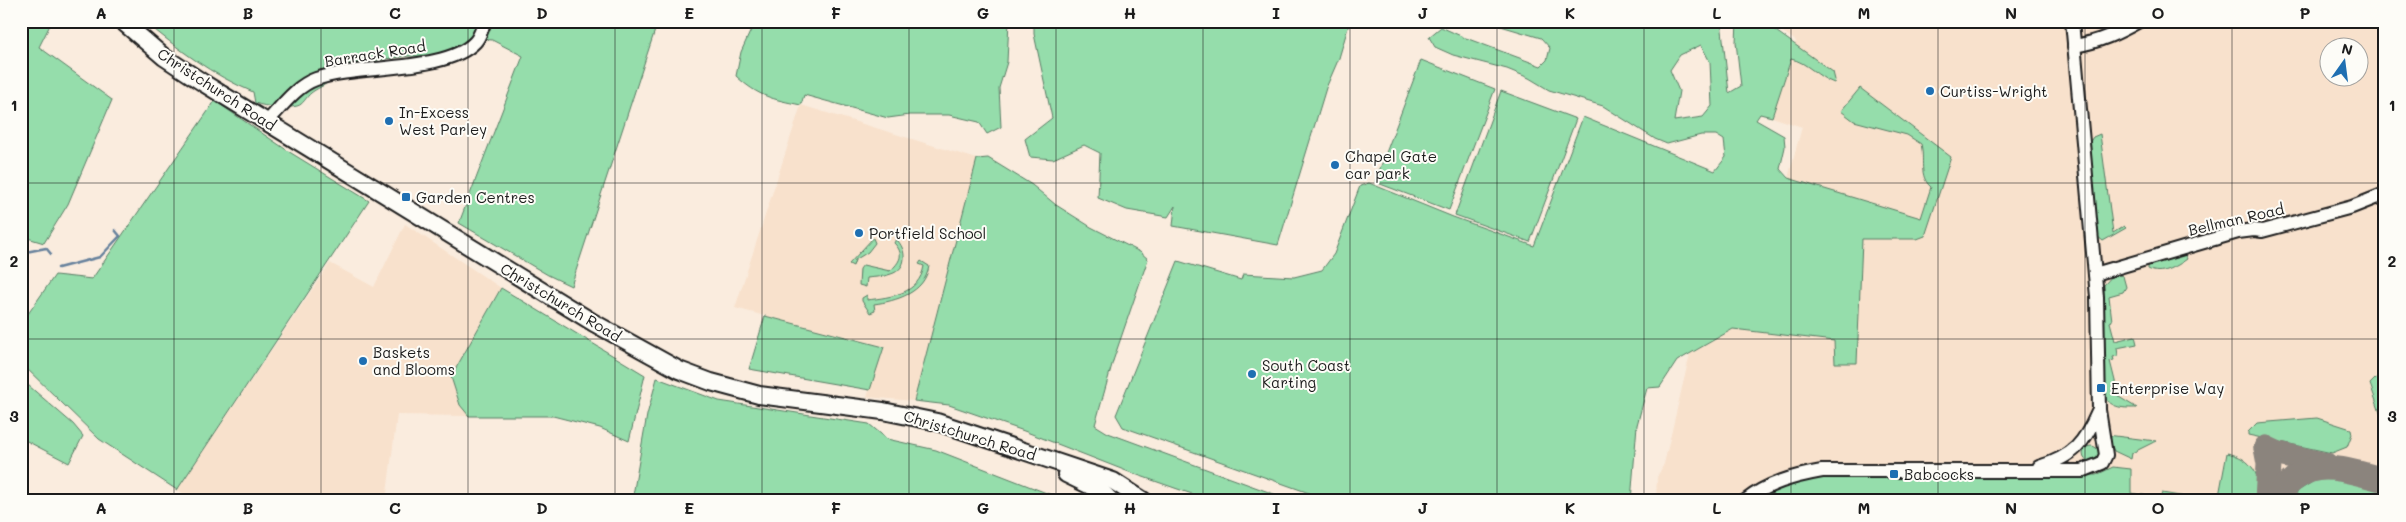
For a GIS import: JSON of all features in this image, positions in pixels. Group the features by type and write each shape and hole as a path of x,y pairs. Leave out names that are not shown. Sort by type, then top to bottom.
{"main road":[{"name":"Christchurch Road","path":"122,21 164,57 267,122 586,318 679,370 710,382 759,395 884,410 937,422 1113,481 1144,501"},
{"path":"1033,454 1052,467 1101,491 1111,501"},
{"name":"Christchurch Road","path":"1053,461 1111,491 1122,501"}],"street":[{"name":"Barrack Road","path":"267,122 296,91 316,79 354,70 446,59 464,51 476,41 485,21"},
{"path":"1745,501 1772,484 1800,475 1822,471 2082,471 2099,466 2105,459 2106,450 2103,445 2099,410 2099,339 2095,274 2072,21"},
{"path":"2074,46 2096,42 2116,35 2139,21"},
{"name":"Bellman Road","path":"2095,274 2238,232 2262,231 2333,212 2385,194"},
{"path":"2092,468 2080,462 2077,454 2099,410"},
{"path":"2026,470 2053,462 2082,443 2092,439 2103,445"}],"shaded area":[{"path":"1767,21 2385,21 2385,501 1656,501 1657,477 1664,464 1690,354 1733,329 1835,341 1856,363 1862,239 1917,239 1848,197 1788,178 1802,127 1772,117 1796,41"},
{"name":"Portfield School","path":"801,105 977,159 914,401 867,397 884,347 735,308"},
{"name":"Baskets and Blooms","path":"405,224 501,288 451,377 460,405 469,416 397,415 386,501 197,501 177,490 330,263 374,287"}],"green space":[{"path":"21,21 52,21 39,47 112,100 68,204 44,243 21,236"},
{"path":"144,21 658,21 571,286 548,275 459,223 523,56 492,40 469,38 455,50 434,56 408,56 338,65 338,70 333,79 311,93 301,104 292,107 265,106 255,103 253,92 223,78 196,61"},
{"path":"755,21 1009,21 1007,62 999,88 1001,127 987,134 979,122 949,115 910,115 888,118 804,95 801,105 759,93 736,76 741,52"},
{"path":"1034,21 1352,21 1349,24 1339,58 1326,88 1278,245 1173,226 1175,206 1168,217 1127,210 1098,198 1100,153 1084,145 1053,159 1030,157 1025,139 1052,118 1034,34"},
{"path":"1484,21 1721,21 1729,93 1741,86 1736,42 1737,21 1762,21 1833,72 1835,80 1834,83 1802,63 1791,59 1772,117 1760,114 1756,120 1784,136 1785,147 1780,169 1788,178 1921,218 1931,187 1923,173 1921,144 1907,135 1854,121 1841,111 1860,88 1951,157 1925,236 1917,239 1862,239 1857,363 1835,363 1834,341 1733,329 1677,361 1660,387 1647,388 1637,425 1631,501 1326,501 1326,499 1123,427 1116,415 1178,261 1241,280 1243,274 1294,277 1322,270 1334,254 1360,186 1369,183 1453,217 1534,246 1583,117 1715,171 1726,157 1724,140 1716,135 1701,135 1667,144 1655,139 1603,106 1549,90 1529,78 1507,69 1453,55 1435,47 1429,37 1441,27 1541,66 1547,60 1550,48 1541,38","holes":["1701,45 1710,62 1712,106 1703,117 1674,121 1679,91 1670,70 1680,55"]},
{"path":"2087,21 2110,21 2113,24 2097,29"},
{"path":"1421,60 1495,89 1449,210 1375,182"},
{"path":"1501,91 1576,119 1530,242 1455,215"},
{"path":"215,101 291,153 369,201 177,490 99,439 21,363 21,324 55,275 92,279"},
{"path":"2100,134 2113,233 2124,226 2126,228 2103,241 2098,237 2089,143 2093,137"},
{"path":"988,158 1032,185 1056,205 1091,227 1140,252 1148,259 1113,361 1095,425 1108,433 1293,501 1212,501 949,405 914,401 977,159"},
{"path":"873,238 875,243 868,252 855,260 853,266 849,264"},
{"path":"896,239 904,253 903,263 900,268 888,275 867,278 866,287 859,285 860,269 863,265 890,271 899,261 900,254 894,243"},
{"path":"2185,255 2187,259 2168,270 2158,272 2148,269 2148,264"},
{"path":"921,261 929,266 922,283 916,289 900,298 874,304 875,311 870,313 862,298 867,295 867,300 886,297 910,288 921,275 924,266 919,264"},
{"path":"2114,274 2123,276 2126,287 2123,292 2109,296 2112,321 2110,322 2115,341 2135,336 2137,344 2117,348 2118,356 2113,357 2114,360 2110,361 2119,397 2137,408 2115,406 2104,396 2104,285"},
{"path":"501,288 645,375 629,441 600,428 553,416 469,416 460,405 451,377"},
{"path":"765,316 884,347 870,390 749,369"},
{"path":"2385,369 2385,427 2370,384"},
{"path":"657,378 719,401 869,424 887,439 936,450 1067,501 632,501 647,415"},
{"path":"21,379 73,424 83,436 69,463 21,438"},
{"path":"2317,418 2351,429 2352,434 2347,447 2332,453 2248,435 2248,432 2257,423"},
{"path":"2107,435 2156,441 2132,453 2131,459 2114,451"},
{"path":"2091,446 2097,448 2099,454 2097,460 2091,462 2085,460 2083,454 2085,448"},
{"path":"2227,453 2243,459 2254,470 2258,484 2257,501 2218,501"},
{"path":"2113,467 2131,469 2131,493 2160,498 2162,493 2210,501 1755,501 1791,484 1831,477 2096,475"},
{"path":"2319,478 2336,478 2385,491 2385,501 2293,501 2298,491"}],"waterway":[{"path":"58,268 100,257 120,236 115,230"},
{"path":"21,253 46,248 51,254"}],"taxiway":[{"path":"2266,448 2279,454 2326,465"},
{"path":"2266,448 2269,464 2267,501"},
{"path":"2274,501 2286,486 2298,476 2311,470 2323,468 2352,471 2385,480"}],"place":[{"name":"Curtiss-Wright","path":"1930,91"},
{"name":"In-Excess West Parley","path":"389,121"},
{"name":"Chapel Gate car park","path":"1335,165"},
{"name":"Garden Centres","path":"406,197"},
{"name":"Portfield School","path":"859,233"},
{"name":"Baskets and Blooms","path":"363,361"},
{"name":"South Coast Karting","path":"1252,374"},
{"name":"Enterprise Way","path":"2101,388"},
{"name":"Babcocks","path":"1894,474"}]}
